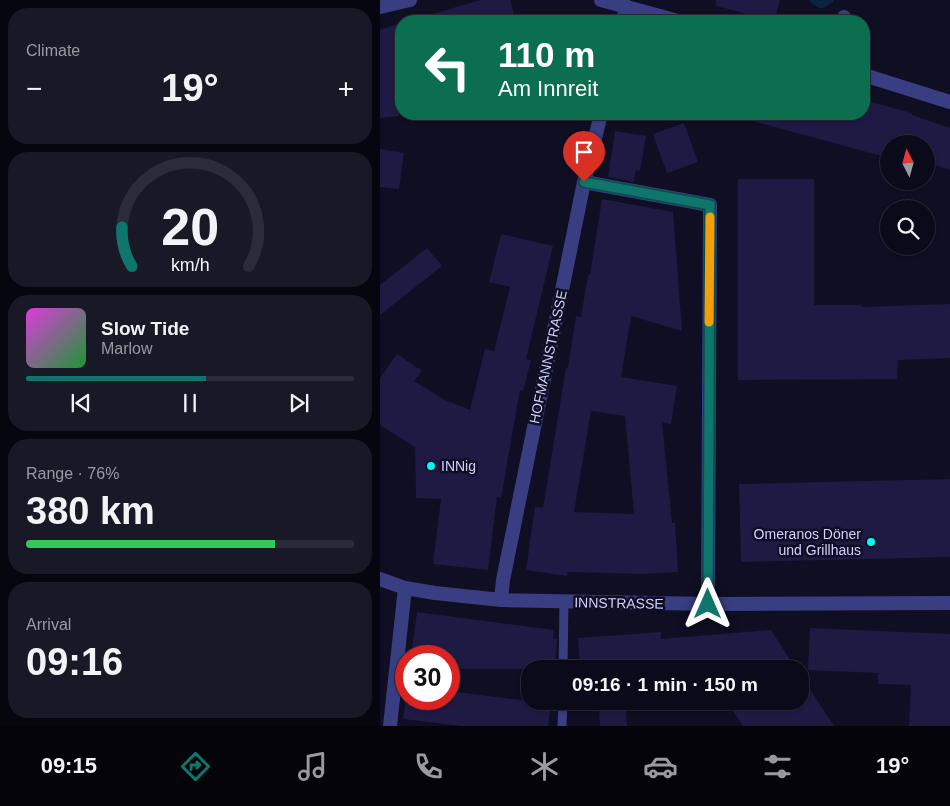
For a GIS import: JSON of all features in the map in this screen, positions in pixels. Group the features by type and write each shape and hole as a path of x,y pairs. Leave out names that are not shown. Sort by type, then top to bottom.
{"street":[{"path":"380,7 410,0"},
{"path":"601,0 622,3 659,15"},
{"path":"870,77 950,102"},
{"name":"HOFMANNSTRASSE","path":"500,600 584,182 599,120"},
{"path":"584,182 710,205 708,604"},
{"name":"INNSTRASSE","path":"380,579 405,588 500,600 708,604 950,602"},
{"path":"390,726 405,588"}],"lane":[{"path":"563,660 564,602"},
{"path":"562,710 562,726"}],"building":[{"path":"481,0 510,0 514,15 428,15"},
{"path":"716,0 780,0 776,15 751,15 716,6"},
{"path":"395,25 395,116 380,118 380,30"},
{"path":"870,102 912,113 912,115 950,128 950,170 935,165 935,135 880,135 880,156 749,120 870,120"},
{"path":"684,123 698,162 667,173 653,134"},
{"path":"615,131 646,136 640,171 636,170 634,182 608,177"},
{"path":"380,149 404,153 399,189 380,187"},
{"path":"738,179 814,179 814,305 861,305 861,307 950,304 950,358 898,360 897,379 738,380"},
{"path":"602,199 673,212 682,331 631,316 621,377 677,386 671,424 662,422 672,523 675,523 678,572 642,574 568,572 567,576 526,570 535,507 543,508 576,316 581,317 588,275 590,275","holes":["591,411 625,416 634,514 574,512"]},
{"path":"501,234 553,246 526,359 531,360 523,391 520,390 501,498 497,497 488,570 433,564 441,499 416,498 415,447 380,425 380,378 397,354 422,371 414,381 445,400 470,410 485,349 494,351 510,287 489,282"},
{"path":"427,248 442,266 380,315 380,285"},
{"path":"950,479 950,557 741,562 739,484"},
{"path":"417,612 554,630 553,639 557,639 556,660 521,660 521,669 460,669 460,645 412,645"},
{"path":"810,628 950,634 950,726 909,726 911,685 878,684 878,673 809,670"},
{"path":"771,630 790,660 579,660 578,638 661,632 661,639"},
{"path":"809,688 834,726 743,726 732,710 809,710"},
{"path":"460,692 521,700 521,710 550,710 548,726 462,726 403,719 404,710 460,710"},
{"path":"599,710 626,710 627,726 600,726"}],"waterway":[{"path":"813,0 821,5 830,0"}],"slow traffic":[{"path":"709,322 710,217"}],"place":[{"name":"INNig","path":"431,466"},
{"name":"Omeranos Döner und Grillhaus","path":"871,542"}],"route":[{"path":"584,182 710,205 708,604"}]}
